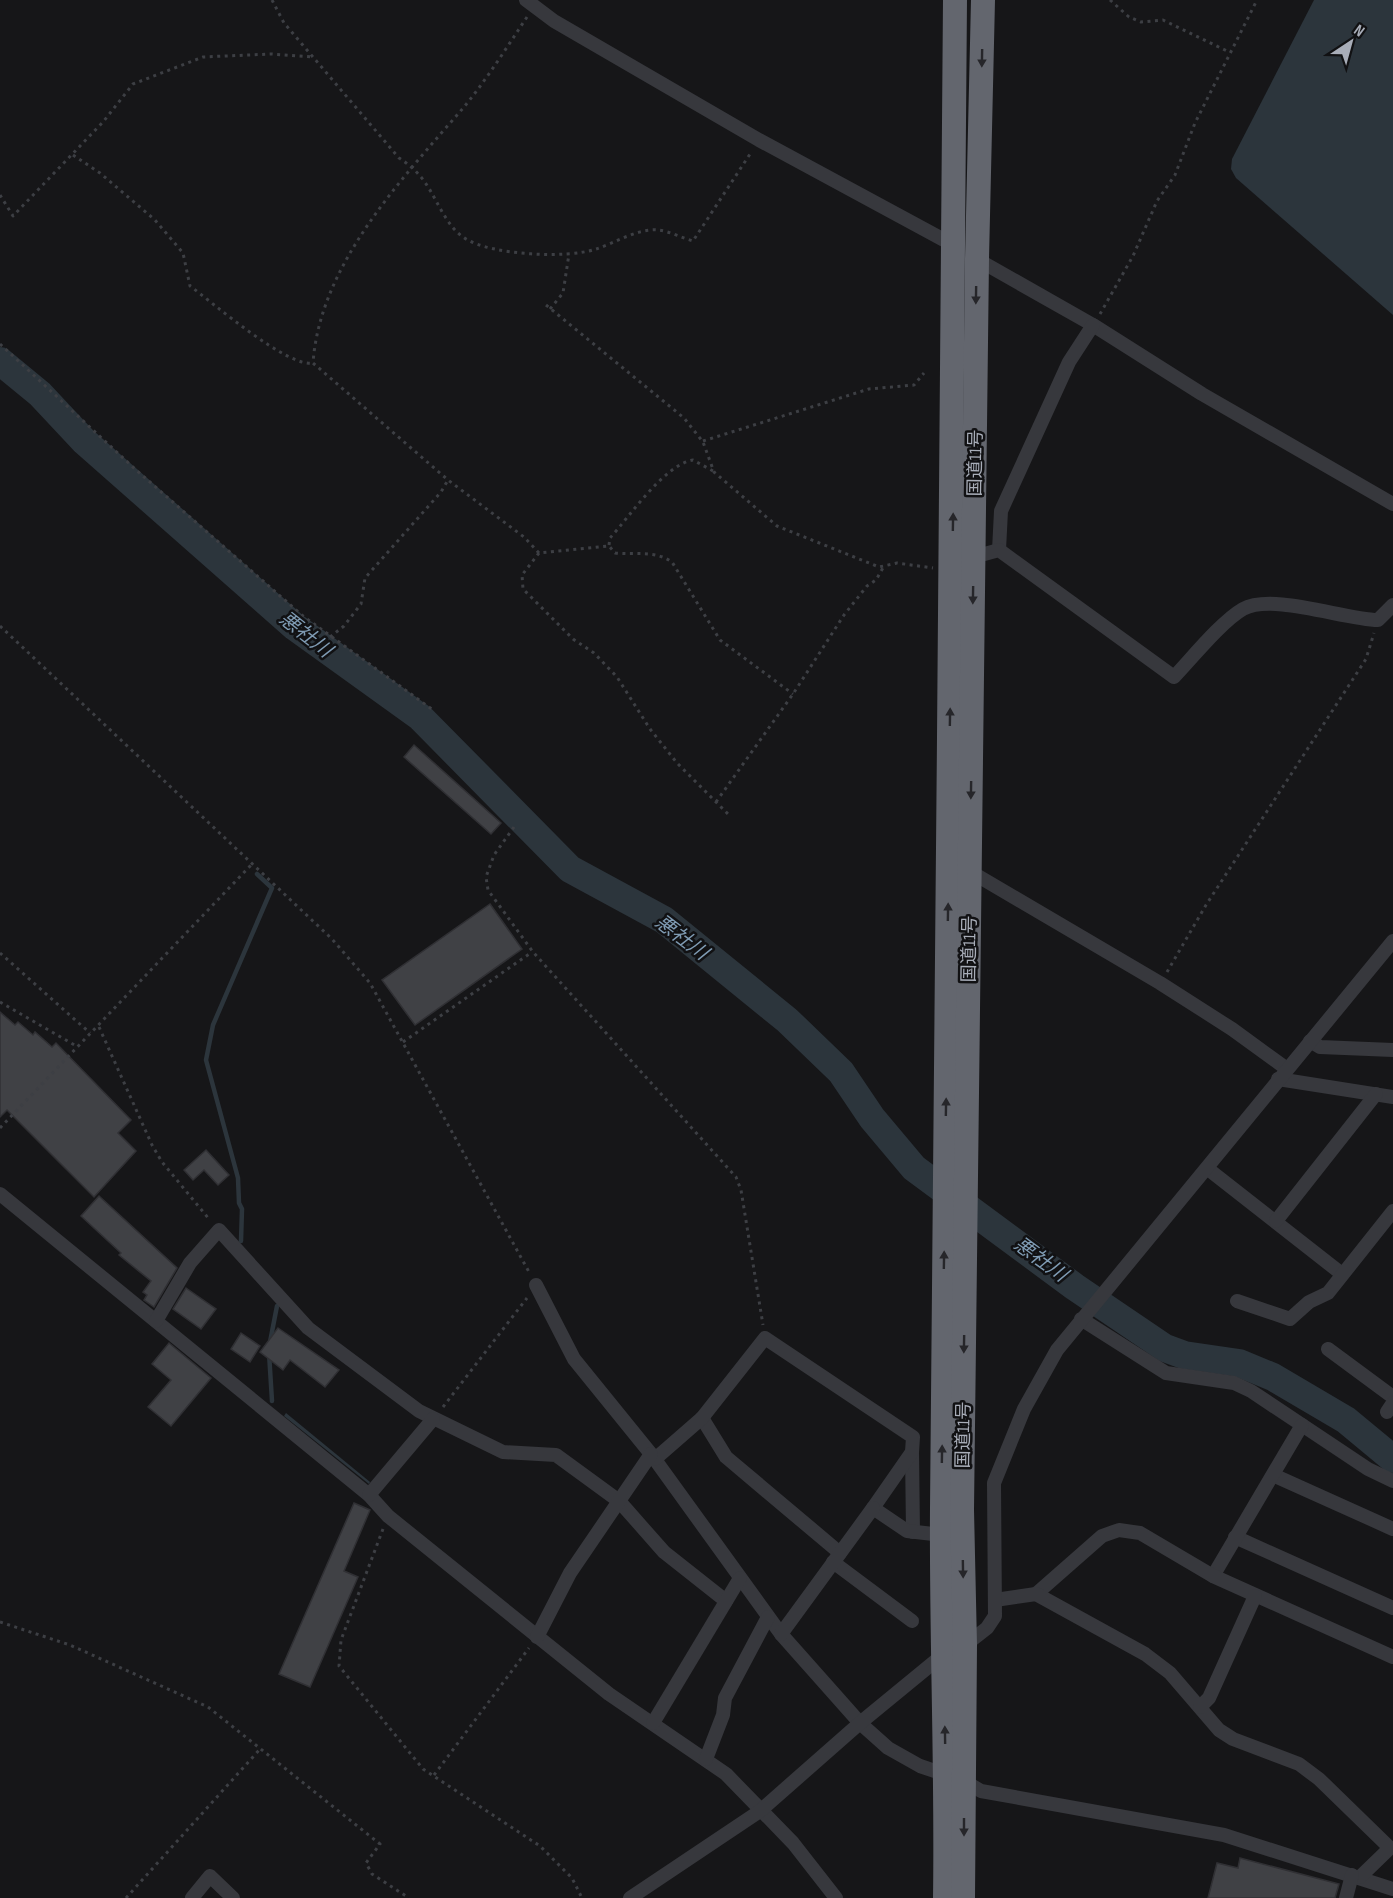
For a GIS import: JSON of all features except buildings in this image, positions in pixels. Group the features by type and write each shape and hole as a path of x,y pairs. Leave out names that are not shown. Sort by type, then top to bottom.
{"highway":[{"name":"国道11号","path":"955,0 956,246 970,871 962,1510 954,1650 955,1776 963,1898"},
{"name":"国道11号","path":"954,1650 942,1535 949,859 977,259 983,0"},
{"name":"国道11号","path":"945,1898 955,1776"}],"street":[{"path":"530,3 554,21 759,140 887,212 956,246 1093,325 1202,394 1393,504"},
{"path":"999,550 1001,511 1069,362 1093,325"},
{"path":"963,561 999,550"},
{"path":"999,550 1174,676 1233,616 1255,605 1292,605 1358,620 1378,620 1393,605"},
{"path":"949,859 1160,983 1232,1029 1283,1074 1393,1097"},
{"path":"630,1898 760,1811 860,1723 954,1650 987,1628 995,1616 994,1483 1024,1409 1058,1350 1090,1308 1208,1169 1393,941"},
{"path":"1310,1041 1320,1047 1393,1050"},
{"path":"1276,1221 1376,1094"},
{"path":"1208,1169 1342,1274"},
{"path":"0,1194 369,1495 388,1516 537,1637 609,1694 726,1774 793,1843 836,1898"},
{"path":"1237,1301 1290,1318 1309,1302 1328,1293 1393,1211"},
{"path":"156,1321 190,1263 219,1230 308,1328 433,1419 503,1452 556,1455 619,1501 664,1552 726,1601"},
{"path":"536,1285 574,1359 653,1457 768,1617 860,1723 888,1748 921,1766 955,1776 981,1791 1224,1835 1393,1889"},
{"path":"1081,1319 1166,1373 1234,1383 1368,1469 1393,1481"},
{"path":"537,1637 570,1573 619,1501 653,1457 702,1418 765,1338 913,1437 913,1532"},
{"path":"1328,1350 1393,1397"},
{"path":"702,1418 726,1457 837,1558 912,1621"},
{"path":"369,1495 433,1419"},
{"path":"1213,1576 1302,1425"},
{"path":"781,1634 912,1452"},
{"path":"1273,1475 1393,1530"},
{"path":"873,1508 907,1531 942,1535"},
{"path":"995,1600 1036,1594 1102,1536 1119,1530 1140,1533 1213,1576 1393,1657"},
{"path":"1235,1537 1393,1608"},
{"path":"653,1723 740,1578"},
{"path":"1036,1594 1145,1653 1170,1673 1219,1730 1233,1739 1299,1764 1319,1779 1390,1848 1356,1876 1346,1898"},
{"path":"1200,1707 1209,1698 1255,1596"},
{"path":"706,1759 723,1716 725,1698 768,1617"},
{"path":"192,1898 210,1876 233,1898"}],"path":[{"path":"272,0 279,18 399,158 411,166 465,239 515,254 585,253 639,233 658,230 693,241 759,140"},
{"path":"1110,0 1128,17 1141,22 1163,20 1229,52"},
{"path":"1093,325 1134,256 1157,201 1174,175 1195,123 1257,0"},
{"path":"314,363 315,338 342,265 411,166 465,105 530,3"},
{"path":"0,195 14,216 73,155 133,84 203,57 246,54 312,57"},
{"path":"73,155 100,173 155,220 183,253 190,286 279,353 300,363 314,363 448,480 524,537 539,553"},
{"path":"550,309 562,293 569,254"},
{"path":"546,305 684,418 703,442 714,472"},
{"path":"0,344 135,469 330,637 434,710"},
{"path":"703,442 869,389 914,385 924,373"},
{"path":"793,694 720,640 672,562 655,554 615,553 609,546 610,538 668,473 680,464 693,460 714,472 777,526 869,564 884,566 897,562 928,568 963,561"},
{"path":"330,637 344,626 361,604 365,578 441,492 448,480"},
{"path":"609,546 539,553 522,574 523,589 573,639 594,653 617,677 650,729 677,763 729,815"},
{"path":"716,802 793,694 844,615 867,586 876,580 884,566"},
{"path":"1160,983 1206,905 1366,659 1378,620"},
{"path":"0,626 332,939 370,983 536,1285 433,1419"},
{"path":"514,827 494,855 486,883 533,952 736,1177 741,1190 765,1338"},
{"path":"0,1128 90,1033 99,1027 252,864"},
{"path":"0,952 90,1033"},
{"path":"403,1042 533,952"},
{"path":"0,1002 78,1047"},
{"path":"99,1027 162,1162 219,1230"},
{"path":"388,1516 341,1640 339,1666 416,1760 434,1776 540,1846 572,1878 582,1898"},
{"path":"0,1622 70,1645 208,1707 380,1844 366,1863 372,1874 409,1898"},
{"path":"434,1776 537,1637"},
{"path":"126,1898 261,1748"}],"shaded area":[{"path":"1314,0 1393,0 1393,315 1236,178 1231,169 1232,159"},
{"path":"286,1413 370,1482 369,1484 284,1416"}],"waterway":[{"name":"悪社川","path":"0,361 40,394 84,441 295,627 420,717 570,869 664,920 787,1020 841,1072 872,1118 914,1168 1075,1287 1165,1348 1184,1355 1239,1363 1273,1377 1346,1420 1393,1459"},
{"path":"241,1241 242,1209 239,1203 238,1178 206,1060 213,1025 272,888 257,874"},
{"path":"270,1342 277,1306"},
{"path":"269,1353 272,1401"}]}
